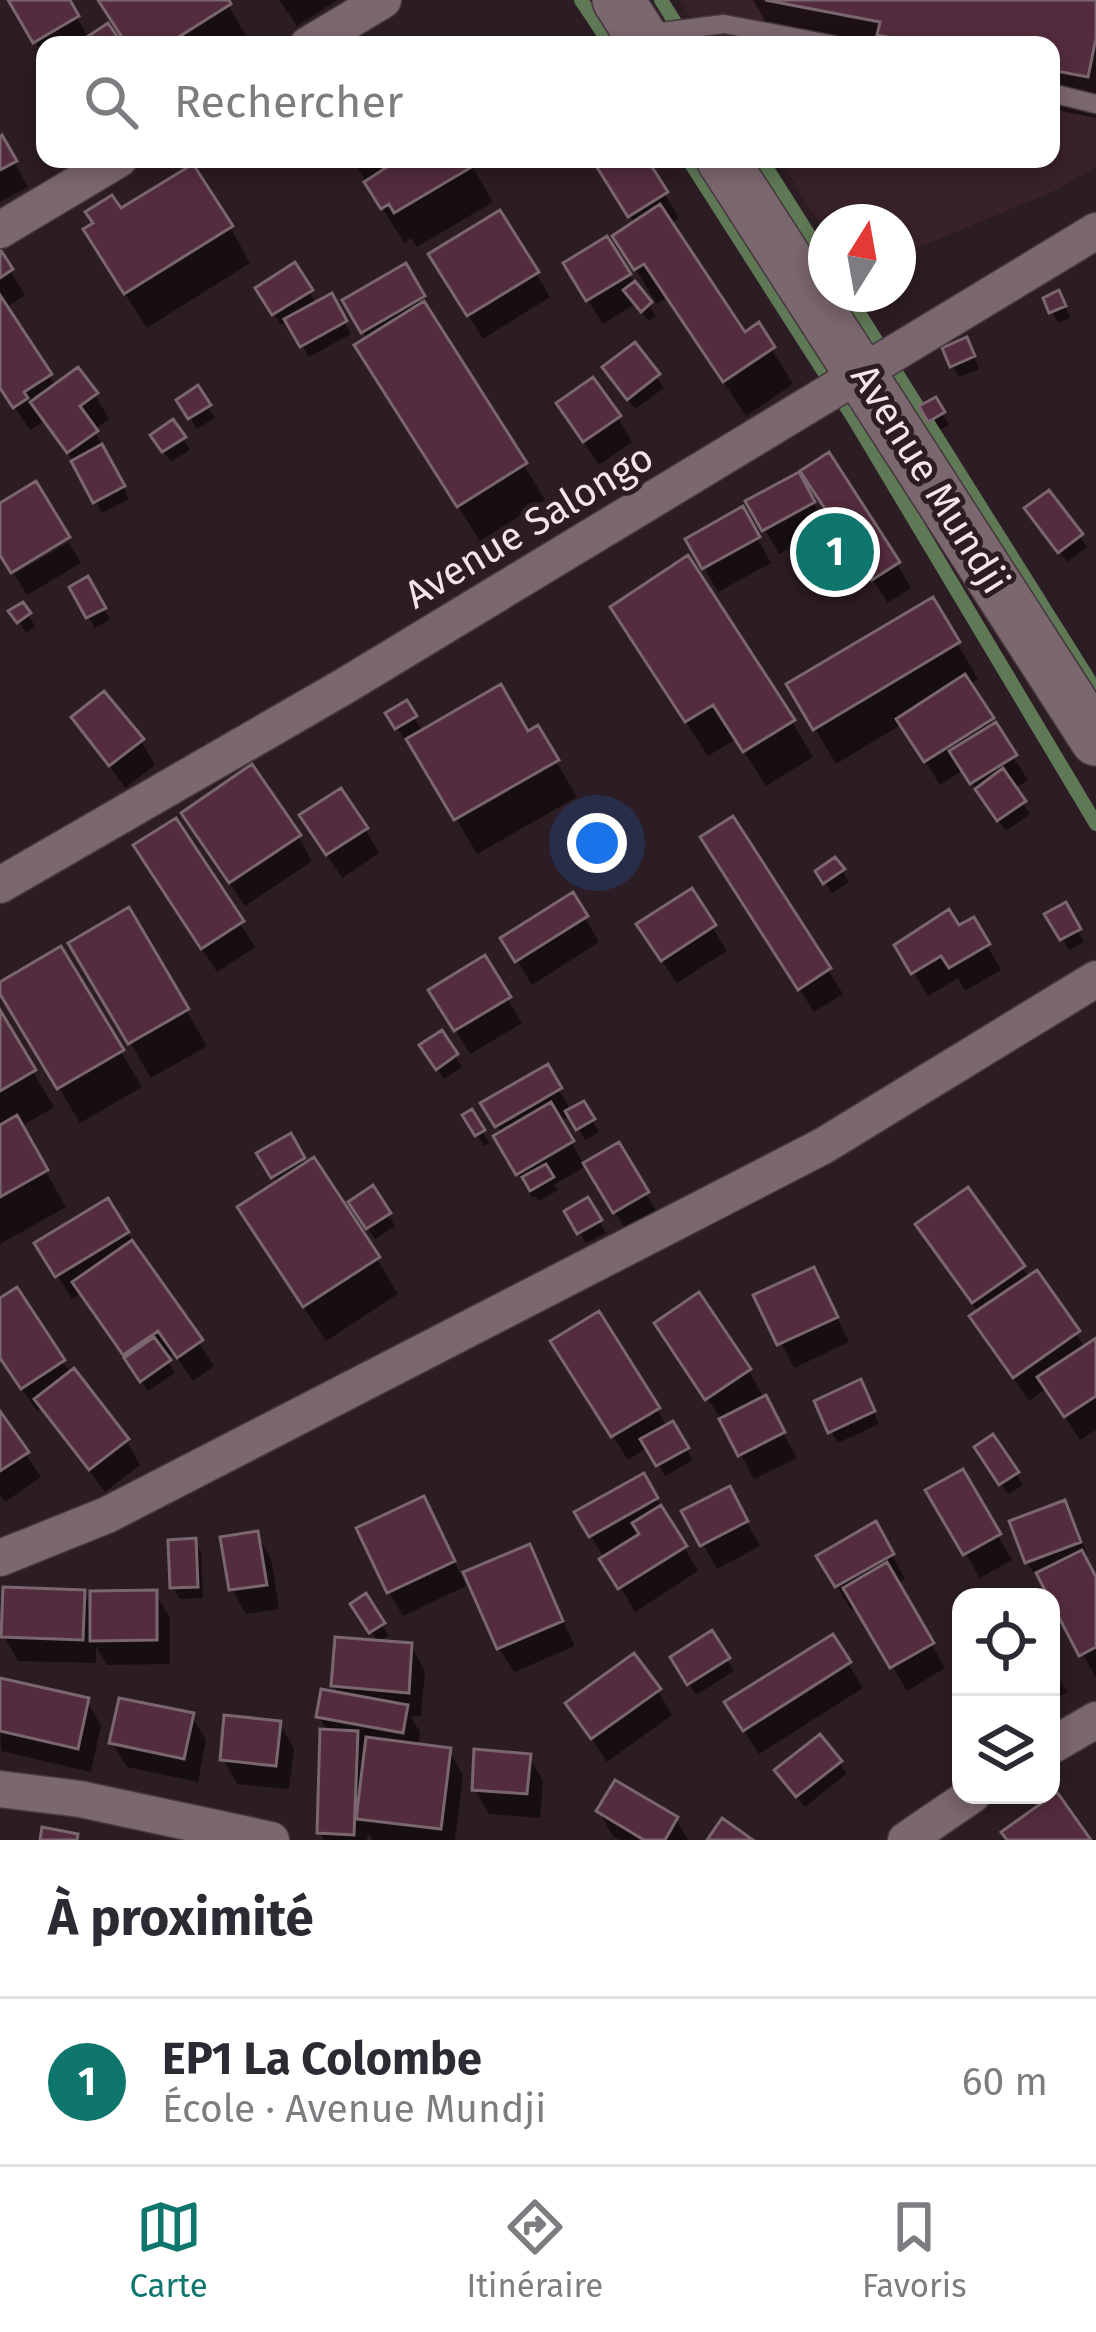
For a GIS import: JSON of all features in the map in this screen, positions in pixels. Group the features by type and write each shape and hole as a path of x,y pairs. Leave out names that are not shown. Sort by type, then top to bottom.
{"street":[{"path":"323,36 383,0"},
{"path":"0,230 104,168"},
{"name":"Avenue Mundji","path":"728,168 1096,740"},
{"name":"Avenue Salongo","path":"0,885 343,688 1096,231"},
{"path":"0,1558 106,1515 823,1146 1096,979"},
{"path":"1060,1741 1096,1720"},
{"path":"0,1789 80,1799 271,1840"},
{"path":"906,1840 959,1804"}],"lane":[{"path":"635,27 724,24 787,36"},
{"path":"1060,95 1096,104"}],"shaded area":[{"path":"680,0 1096,0 1096,167 1052,192 916,249 916,204 808,205 785,168 1060,168 1060,36 702,36"}],"building":[{"path":"8,0 70,0 79,16 45,36 36,36 33,43"},
{"path":"98,0 229,0 231,4 180,36 121,36"},
{"path":"765,0 1096,0 1096,38 1088,77 1060,72 1060,36 882,36 877,35 880,22"},
{"path":"108,23 117,36 88,36"},
{"path":"0,137 17,161 0,170"},
{"path":"186,168 196,168 233,226 124,294 83,229 93,223 85,212 112,195 121,208"},
{"path":"385,168 470,168 394,213 389,204 381,209 364,182"},
{"path":"597,168 653,168 668,192 628,217"},
{"path":"660,204 745,332 759,322 775,347 723,382 644,264 634,270 612,236"},
{"path":"500,210 539,272 467,316 428,254"},
{"path":"607,236 631,274 586,301 563,263"},
{"path":"0,249 13,269 0,278"},
{"path":"295,262 313,290 272,315 255,288"},
{"path":"406,263 425,296 361,333 342,300"},
{"path":"635,281 652,302 641,312 623,290"},
{"path":"1059,290 1066,306 1049,313 1043,298"},
{"path":"332,293 347,321 300,347 284,319"},
{"path":"0,295 52,374 24,392 28,398 13,408 0,388"},
{"path":"424,301 527,463 457,507 354,345"},
{"path":"967,337 975,356 950,367 942,348"},
{"path":"635,342 660,374 627,400 602,367"},
{"path":"78,367 98,393 80,406 98,431 67,453 30,402"},
{"path":"593,377 621,416 583,442 556,403"},
{"path":"198,385 211,405 188,419 176,400"},
{"path":"936,397 945,412 928,422 919,406"},
{"path":"173,419 186,437 162,452 150,435"},
{"path":"102,444 125,486 93,503 71,461"},
{"path":"829,452 900,562 872,580 800,471"},
{"path":"799,472 815,502 762,531 745,501"},
{"path":"36,481 70,537 11,573 0,555 0,503"},
{"path":"1049,490 1083,534 1058,553 1024,508"},
{"path":"743,506 760,537 702,569 685,539"},
{"path":"688,555 795,720 743,752 713,705 685,722 610,607"},
{"path":"88,576 106,608 86,618 69,587"},
{"path":"933,597 960,642 813,730 786,684"},
{"path":"23,602 31,613 17,623 8,611"},
{"path":"965,674 994,718 924,762 896,719"},
{"path":"501,684 528,731 538,725 559,760 454,820 406,739"},
{"path":"104,691 144,739 109,766 71,717"},
{"path":"407,700 417,716 395,729 385,713"},
{"path":"996,722 1017,755 970,784 949,751"},
{"path":"252,764 301,835 229,883 181,813"},
{"path":"1003,768 1026,801 997,821 975,789"},
{"path":"341,788 368,828 326,855 299,815"},
{"path":"733,816 831,968 798,990 700,837"},
{"path":"176,818 244,921 201,949 133,845"},
{"path":"835,857 845,869 823,884 815,871"},
{"path":"692,888 716,925 661,961 636,924"},
{"path":"573,892 588,916 515,962 500,938"},
{"path":"1066,902 1081,929 1060,940 1044,914"},
{"path":"129,907 189,1009 128,1044 68,943"},
{"path":"949,909 959,925 974,917 990,944 949,968 941,956 911,974 894,945"},
{"path":"61,946 124,1050 57,1089 0,994 0,982"},
{"path":"485,955 511,997 454,1031 428,990"},
{"path":"0,1010 36,1070 0,1091"},
{"path":"442,1030 458,1054 436,1070 419,1045"},
{"path":"548,1064 562,1088 495,1127 480,1103"},
{"path":"584,1101 595,1119 576,1130 565,1111"},
{"path":"551,1102 574,1141 516,1175 493,1136"},
{"path":"472,1109 485,1130 475,1136 462,1115"},
{"path":"17,1115 48,1170 0,1197 0,1125"},
{"path":"291,1133 305,1158 271,1178 256,1153"},
{"path":"619,1142 649,1192 613,1213 583,1163"},
{"path":"314,1157 380,1257 303,1307 237,1207"},
{"path":"546,1164 554,1177 530,1191 522,1177"},
{"path":"373,1185 391,1213 366,1229 348,1202"},
{"path":"968,1187 1025,1266 972,1303 915,1224"},
{"path":"588,1197 602,1220 577,1234 564,1211"},
{"path":"108,1198 129,1232 55,1277 34,1243"},
{"path":"132,1240 203,1340 177,1358 158,1331 123,1355 72,1282"},
{"path":"814,1267 838,1317 777,1345 753,1295"},
{"path":"1037,1270 1080,1331 1013,1378 969,1316"},
{"path":"17,1287 65,1360 21,1389 0,1358 0,1298"},
{"path":"699,1292 751,1369 705,1400 654,1323"},
{"path":"599,1311 660,1408 611,1437 550,1341"},
{"path":"154,1337 171,1360 140,1382 124,1358"},
{"path":"1096,1338 1096,1396 1064,1417 1037,1377"},
{"path":"74,1368 129,1439 89,1470 34,1399"},
{"path":"861,1379 875,1411 828,1433 814,1401"},
{"path":"766,1395 785,1432 738,1456 719,1419"},
{"path":"0,1411 29,1452 0,1471"},
{"path":"673,1421 689,1448 656,1466 640,1439"},
{"path":"993,1434 1019,1472 999,1485 974,1447"},
{"path":"963,1469 1001,1534 963,1555 925,1490"},
{"path":"644,1473 658,1498 589,1537 574,1512"},
{"path":"730,1486 748,1521 700,1546 681,1511"},
{"path":"424,1496 455,1561 387,1593 356,1528"},
{"path":"1065,1500 1081,1542 1025,1563 1009,1521"},
{"path":"661,1505 687,1546 618,1589 599,1559 639,1534 632,1523"},
{"path":"876,1521 894,1554 835,1587 816,1556"},
{"path":"258,1531 267,1585 229,1590 220,1537"},
{"path":"196,1538 198,1587 170,1588 168,1540"},
{"path":"530,1544 563,1621 497,1649 463,1572"},
{"path":"1082,1550 1096,1577 1096,1647 1079,1656 1060,1619 1060,1588 1044,1588 1036,1573"},
{"path":"887,1562 934,1643 890,1668 843,1588"},
{"path":"3,1587 85,1590 83,1640 1,1637"},
{"path":"157,1590 157,1640 90,1641 90,1591"},
{"path":"366,1593 385,1623 369,1633 350,1604"},
{"path":"712,1630 730,1658 687,1685 670,1657"},
{"path":"833,1634 851,1662 743,1731 724,1702"},
{"path":"335,1637 412,1643 409,1693 331,1686"},
{"path":"634,1653 661,1689 591,1739 565,1703"},
{"path":"0,1678 89,1698 78,1749 0,1731"},
{"path":"321,1689 408,1705 403,1733 316,1717"},
{"path":"119,1698 194,1713 184,1759 109,1743"},
{"path":"224,1715 281,1721 276,1766 220,1760"},
{"path":"320,1729 358,1731 354,1835 317,1833"},
{"path":"820,1734 842,1761 796,1797 774,1770"},
{"path":"366,1737 451,1748 441,1829 356,1819"},
{"path":"474,1749 531,1754 527,1794 472,1790"},
{"path":"615,1780 678,1817 665,1840 644,1840 596,1811"},
{"path":"1060,1796 1091,1840 1007,1840 1001,1832 1040,1804 1060,1804"},
{"path":"722,1818 753,1840 707,1840"},
{"path":"42,1827 78,1834 77,1840 40,1840"}],"waterway":[{"path":"581,0 605,36"},
{"path":"661,0 683,36"},
{"path":"694,168 854,419 1096,824"},
{"path":"767,168 808,233"},
{"path":"858,312 1096,691"}],"place":[{"name":"EP1 La Colombe","path":"835,552"}]}
